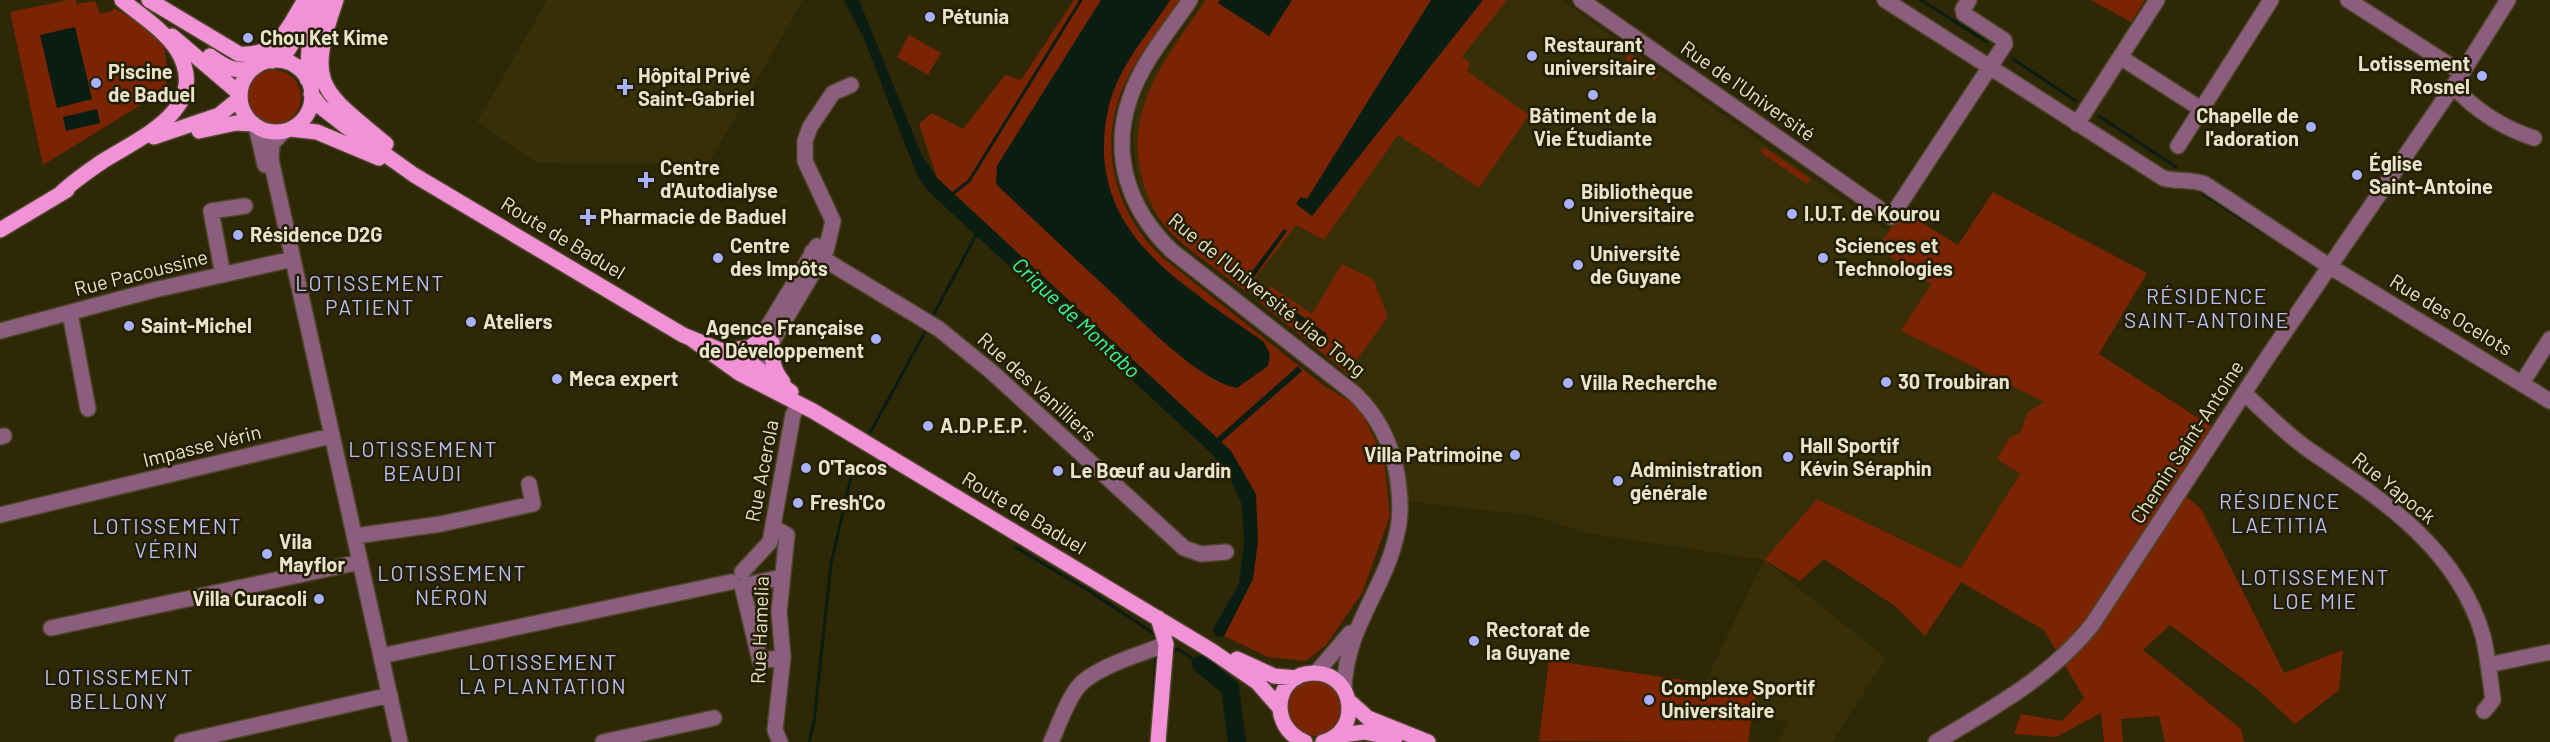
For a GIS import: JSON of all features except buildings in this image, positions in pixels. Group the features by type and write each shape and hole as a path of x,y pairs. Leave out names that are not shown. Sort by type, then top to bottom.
{"main road":[{"path":"59,195 73,182 166,122 183,97 185,74 176,49 160,32 122,0"},
{"path":"128,0 240,96"},
{"path":"136,0 225,67 238,71 272,61 288,50 319,0"},
{"path":"149,0 239,54 249,54 273,48 305,0"},
{"path":"135,150 229,124 254,125 269,131 287,130 306,115 309,49 325,0"},
{"path":"336,0 320,55 323,82 344,109 438,189"},
{"path":"272,61 288,63 309,86"},
{"path":"254,125 245,115 240,96 242,83 256,66"},
{"name":"Route de Baduel","path":"309,86 321,106 414,175 690,338 788,389 813,411"},
{"path":"0,230 165,132 219,115 240,96"},
{"name":"Route de Baduel","path":"287,130 310,130 339,140 414,175"},
{"name":"Route de Baduel","path":"690,338 726,351 748,370 799,404 1212,651 1257,682 1279,707 1284,726 1289,733 1305,742"},
{"path":"726,351 751,347 767,340 776,375 788,389"},
{"path":"1158,618 1166,644 1158,742"},
{"path":"1166,644 1195,640"},
{"name":"Route de Baduel","path":"1212,651 1274,676 1296,678"},
{"path":"1279,707 1284,690 1296,678 1316,673 1332,678 1368,718 1427,742"},
{"path":"1330,739 1346,724 1347,695"},
{"path":"1330,739 1364,732 1427,742"}],"street":[{"name":"Rue de l'Université Jiao Tong","path":"1190,0 1146,65 1130,96 1122,123 1121,148 1125,178 1137,208 1153,233 1172,251 1356,394 1384,430 1395,462 1400,493 1400,522 1393,549 1360,618"},
{"name":"Rue de l'Université","path":"1581,0 1891,217 1990,69"},
{"name":"Rue des Ocelots","path":"1885,0 2163,178 2176,182 2196,181 2205,184 2329,266 2550,401"},
{"path":"1969,0 1964,9 1964,15 2004,40 2005,44 1990,69"},
{"path":"2077,124 2157,0"},
{"path":"2178,146 2271,0"},
{"path":"2348,0 2462,73"},
{"name":"Chemin Saint-Antoine","path":"1936,742 2040,676 2071,651 2124,578 2244,393 2462,73 2508,0"},
{"path":"2120,57 2201,109"},
{"path":"748,370 831,231 831,215 805,161 805,141 810,127 832,94 851,85"},
{"path":"2453,86 2470,104 2511,131 2534,138"},
{"path":"254,125 267,172 284,216"},
{"path":"287,130 275,140 270,150 400,742"},
{"path":"223,274 211,211 245,206"},
{"name":"Rue des Vanilliers","path":"817,255 939,329 993,373 1184,548 1201,554 1227,552"},
{"name":"Rue Pacoussine","path":"0,331 223,274 293,259"},
{"path":"70,313 88,409"},
{"path":"2522,383 2550,339"},
{"name":"Rue Yapock","path":"2244,393 2301,443 2385,501 2423,537 2470,604 2482,636 2493,700 2484,711"},
{"name":"Rue Acerola","path":"381,656 736,577 770,542 793,415 799,404"},
{"name":"Impasse Vérin","path":"0,515 331,436"},
{"path":"355,536 441,524 533,504 529,484"},
{"name":"Rue Hamelia","path":"773,526 787,535 779,612 783,657 776,730 780,742"},
{"path":"51,628 360,562"},
{"path":"782,578 742,586 760,661 783,657"},
{"path":"1316,673 1332,657 1360,618"},
{"path":"1347,695 1349,652 1360,618"},
{"path":"1051,742 1074,693 1082,682 1100,671 1166,644"},
{"path":"2488,665 2550,652"},
{"path":"183,742 390,694"},
{"path":"603,742 714,718"}],"shaded area":[{"name":"Piscine de Baduel","path":"76,0 77,4 95,1 100,14 112,11 114,8 138,22 164,46 168,76 165,90 43,165 10,12"},
{"name":"Hôpital Privé Saint-Gabriel","path":"547,0 803,0 699,180 673,164 537,163 477,122"},
{"path":"1074,0 1101,0 997,166 1206,301 1158,264 1133,238 1113,200 1104,159 1106,117 1119,77 1170,0 1180,0 1146,47 1128,77 1118,101 1113,125 1112,149 1114,173 1121,196 1131,218 1162,257 1323,385 1359,407 1384,459 1390,516 1362,593 1326,645 1306,661 1268,657 1224,636 1253,579 1258,540 1231,451 937,178 919,124 932,113 963,129 1005,75 1021,80"},
{"name":"Université de Guyane","path":"1204,0 1561,0 1886,230 1900,210 2060,410 1961,568 1817,499 1764,560 1586,533 1534,516 1390,499 1384,458 1342,368 1169,230 1144,199 1136,172 1133,139 1137,106 1148,80"},
{"path":"1206,0 1507,0 1462,57 1470,63 1467,71 1529,115 1479,188 1398,135 1324,240 1296,225 1245,291 1187,247 1164,225 1146,193 1138,153 1139,129 1144,105 1153,84 1177,41"},
{"path":"2091,0 2145,0 2131,22"},
{"path":"909,35 941,53 928,75 897,57"},
{"path":"1630,53 1659,74 1655,80 1625,59"},
{"path":"274,70 293,78 301,97 293,116 274,124 255,116 247,97 255,78"},
{"path":"1764,147 1811,179 1807,184 1760,152"},
{"path":"1993,192 2147,273 2099,354 2212,427 2174,486 2201,509 2284,673 2343,650 2339,690 2295,724 2257,689 2170,625 2143,650 2241,729 2244,742 2165,742 2159,716 2121,719 2123,742 2104,742 2101,713 2056,737 2014,734 2021,714 2062,721 2084,698 2044,630 1961,582 1925,636 1895,606 1824,559 1800,581 1764,560 1817,499 1961,568 2020,474 1997,459 2010,437 2020,433 2028,412 2044,402 1901,331 1931,284 1877,248 1903,211 1958,245"},
{"path":"1342,264 1373,279 1388,317 1347,373 1258,301 1270,286 1312,314"},
{"path":"1764,560 1886,658 1832,742 1778,742 1789,721 1752,715 1756,691 1705,682"},
{"name":"Complexe Sportif Universitaire","path":"1549,660 1756,691 1748,742 1539,741"},
{"path":"1315,680 1326,682 1335,688 1341,697 1343,708 1341,719 1335,728 1326,734 1315,736 1304,734 1295,728 1289,719 1287,708 1289,697 1295,688 1304,682"}],"water":[{"path":"844,0 859,0 922,156 937,178 1217,438 1298,366 1302,371 1221,442 1231,451 1256,494 1258,540 1253,579 1224,636 1216,637 1213,629 1239,584 1244,543 1242,505 1231,480 1212,454 928,191 917,175 864,39"},
{"path":"1101,0 1170,0 1131,57 1113,92 1108,109 1104,142 1107,177 1117,208 1134,236 1156,261 1209,304 1264,342 1270,354 1268,366 1237,388 1221,383 1205,374 1170,347 996,184 997,166"},
{"path":"1220,0 1292,0 1269,36 1218,3"},
{"path":"1431,0 1483,0 1312,216 1296,204 1301,197 1307,199"},
{"path":"75,27 92,99 57,108 40,35"},
{"path":"97,109 100,123 66,131 63,117"},
{"path":"1284,229 1287,231 1249,284 1245,281"},
{"path":"1268,292 1327,334 1318,348 1314,345 1321,337 1265,297"}],"waterway":[{"path":"951,195 969,181 1081,0"},
{"path":"1921,0 1987,42"},
{"path":"2013,59 2076,101"},
{"path":"2099,116 2176,167"},
{"path":"2203,194 2264,233"},
{"path":"934,314 977,233"},
{"path":"870,433 925,332"},
{"path":"809,742 814,722 831,564 854,464"},
{"path":"1015,547 1091,592 1156,635 1156,642"},
{"path":"1170,654 1178,649 1201,664"},
{"path":"1153,707 1156,654"},
{"name":"Crique de Montabo","path":"1201,664 1230,688 1237,742"}],"place":[{"name":"Pétunia","path":"930,17"},
{"name":"Chou Ket Kime","path":"248,38"},
{"name":"Restaurant universitaire","path":"1532,56"},
{"name":"Lotissement Rosnel","path":"2482,76"},
{"name":"Piscine de Baduel","path":"96,83"},
{"name":"Hôpital Privé Saint-Gabriel","path":"625,87"},
{"name":"Bâtiment de la Vie Étudiante","path":"1593,95"},
{"name":"Chapelle de l'adoration","path":"2311,127"},
{"name":"Église Saint-Antoine","path":"2357,175"},
{"name":"Centre d'Autodialyse","path":"646,180"},
{"name":"Bibliothèque Universitaire","path":"1569,204"},
{"name":"I.U.T. de Kourou","path":"1792,214"},
{"name":"Pharmacie de Baduel","path":"588,217"},
{"name":"Résidence D2G","path":"238,235"},
{"name":"Centre des Impôts","path":"718,258"},
{"name":"Sciences et Technologies","path":"1823,258"},
{"name":"Université de Guyane","path":"1578,265"},
{"name":"Ateliers","path":"471,322"},
{"name":"Saint-Michel","path":"129,326"},
{"name":"Agence Française de Développement","path":"876,339"},
{"name":"Meca expert","path":"557,379"},
{"name":"30 Troubiran","path":"1886,382"},
{"name":"Villa Recherche","path":"1568,383"},
{"name":"A.D.P.E.P.","path":"928,426"},
{"name":"Villa Patrimoine","path":"1515,455"},
{"name":"Hall Sportif Kévin Séraphin","path":"1788,457"},
{"name":"O'Tacos","path":"806,468"},
{"name":"Le Bœuf au Jardin","path":"1058,471"},
{"name":"Administration générale","path":"1618,481"},
{"name":"Fresh'Co","path":"798,503"},
{"name":"Vila Mayflor","path":"267,554"},
{"name":"Villa Curacoli","path":"319,599"},
{"name":"Rectorat de la Guyane","path":"1474,641"},
{"name":"Complexe Sportif Universitaire","path":"1649,700"}],"district":[{"name":"LOTISSEMENT PATIENT","path":"370,296"},
{"name":"RÉSIDENCE SAINT-ANTOINE","path":"2207,309"},
{"name":"LOTISSEMENT BEAUDI","path":"423,462"},
{"name":"RÉSIDENCE LAETITIA","path":"2280,514"},
{"name":"LOTISSEMENT VÉRIN","path":"167,539"},
{"name":"LOTISSEMENT NÉRON","path":"452,586"},
{"name":"LOTISSEMENT LOE MIE","path":"2315,590"},
{"name":"LOTISSEMENT LA PLANTATION","path":"543,675"},
{"name":"LOTISSEMENT BELLONY","path":"119,690"}]}
